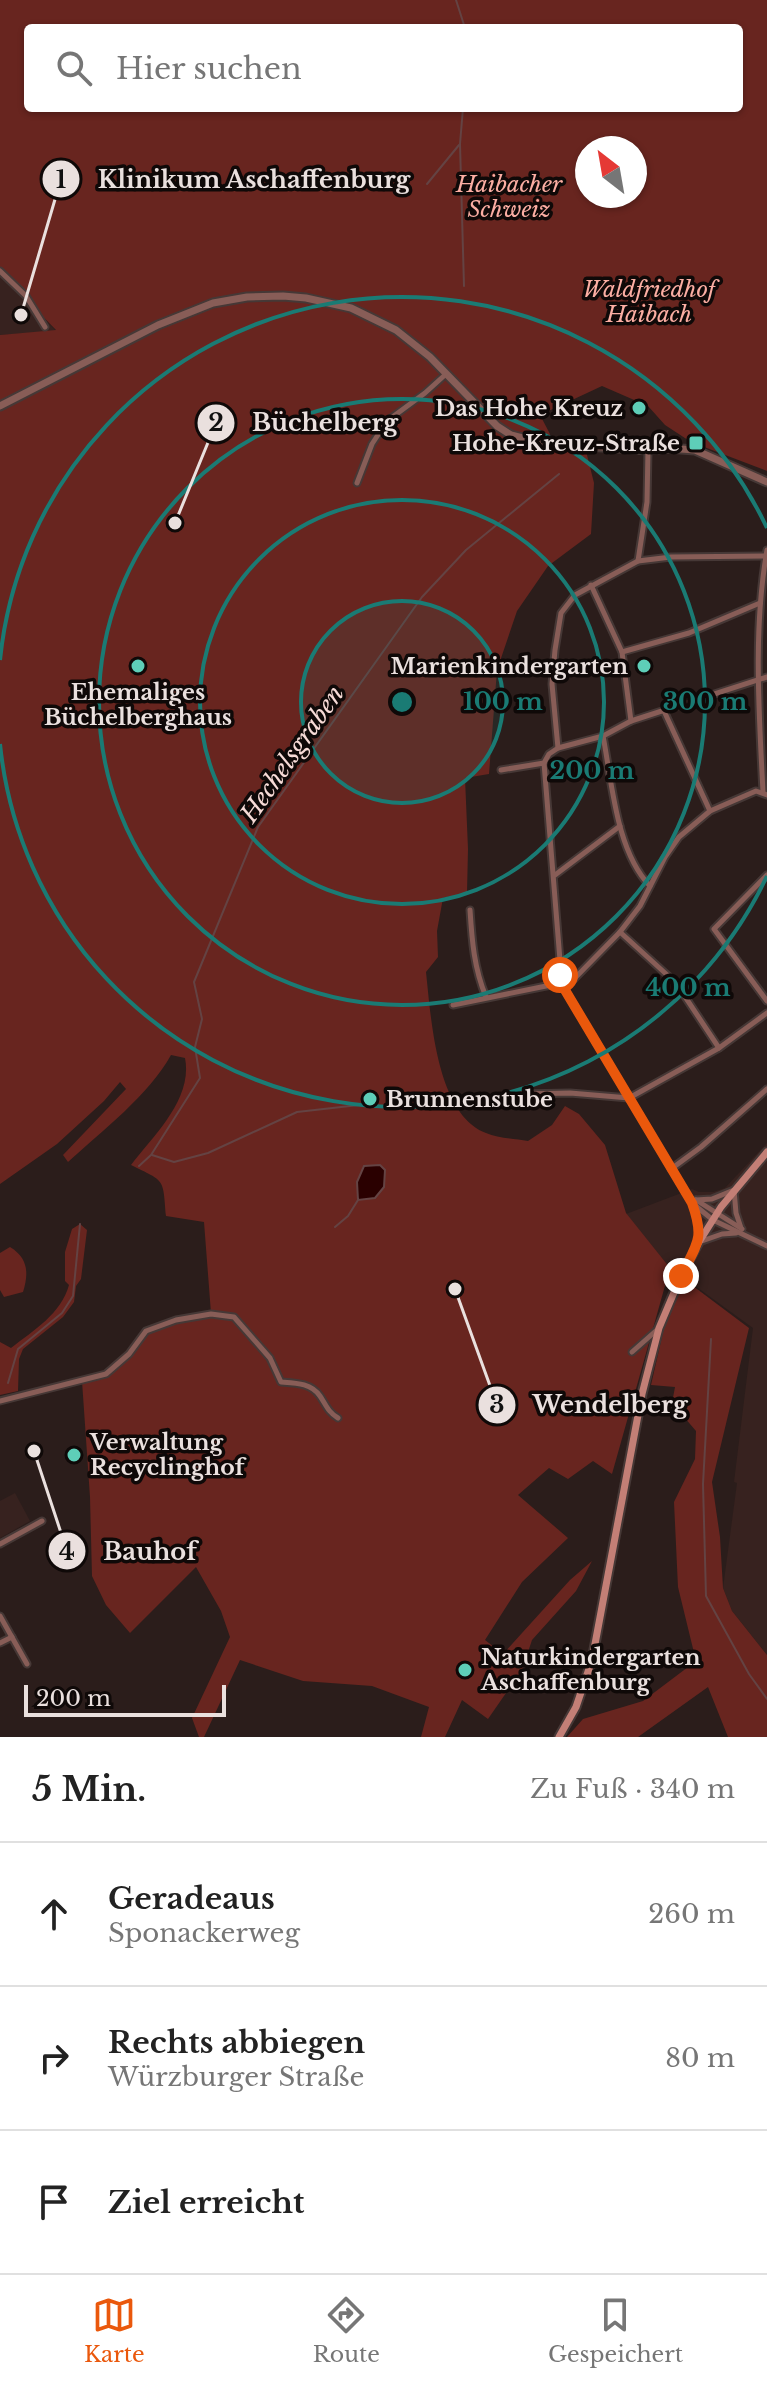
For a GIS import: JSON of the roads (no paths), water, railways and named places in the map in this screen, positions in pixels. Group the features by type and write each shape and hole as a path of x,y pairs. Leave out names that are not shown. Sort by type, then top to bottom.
{"main road":[{"path":"559,1737 576,1707 592,1660 642,1394 659,1328 699,1242 734,1190 767,1152"}],"street":[{"path":"0,271 26,296 45,327"},
{"path":"0,406 158,325 213,303 247,297 283,296 329,302 371,316 396,330 419,347 497,426 511,435 542,443 695,450 767,482"},
{"path":"357,483 372,444 387,421 446,374"},
{"path":"638,561 647,502 648,450"},
{"path":"453,1005 570,983 620,932 640,906 679,837 710,811 756,791 765,794 757,679 760,603 767,550"},
{"path":"558,748 552,684 555,650 561,613 575,595 638,561 671,557 766,556"},
{"path":"591,585 622,652 631,721"},
{"path":"622,652 689,633 760,603"},
{"path":"767,677 631,721 603,736 558,748 549,754 544,763 562,985 686,1193 715,1216 767,1246"},
{"path":"664,711 710,811"},
{"path":"603,736 620,826 640,875 650,886"},
{"path":"501,770 544,763"},
{"path":"554,876 620,826"},
{"path":"767,875 714,929 767,1001"},
{"path":"470,910 473,956 486,997"},
{"path":"620,932 676,983 719,1048"},
{"path":"522,1094 570,1093 629,1098 719,1048 767,1013"},
{"path":"671,1169 767,1089"},
{"path":"694,1201 712,1199 734,1190 740,1231"},
{"path":"694,1201 699,1242 740,1231"},
{"path":"0,1401 106,1374 129,1354 146,1331 176,1320 211,1314 234,1317 270,1358 281,1382 312,1388 331,1414 338,1418"},
{"path":"632,1352 659,1328"},
{"path":"0,1544 42,1521"},
{"path":"0,1616 27,1664"},
{"path":"0,1643 12,1637"}],"waterway":[{"path":"456,0 464,24"},
{"path":"463,112 460,144 464,286"},
{"path":"427,184 459,145"},
{"name":"Hechelsgraben","path":"139,1166 151,1155 200,1078 195,1047 202,1019 194,982 258,827 422,597 466,550 559,474"},
{"path":"152,1155 174,1162 208,1153 297,1112 359,1105 368,1099"},
{"path":"335,1227 348,1216 358,1200"},
{"path":"8,1383 18,1349 62,1313 73,1296 80,1224"},
{"path":"711,1339 703,1484 706,1596 749,1674 767,1699"}],"place":[{"name":"Klinikum Aschaffenburg","path":"21,315"},
{"name":"Das Hohe Kreuz","path":"639,408"},
{"name":"Hohe-Kreuz-Straße","path":"696,443"},
{"name":"Büchelberg","path":"175,523"},
{"name":"Ehemaliges Büchelberghaus","path":"138,666"},
{"name":"Marienkindergarten","path":"644,666"},
{"name":"Brunnenstube","path":"370,1099"},
{"name":"Wendelberg","path":"455,1289"},
{"name":"Bauhof","path":"34,1451"},
{"name":"Verwaltung Recyclinghof","path":"74,1455"},
{"name":"Naturkindergarten Aschaffenburg","path":"465,1670"}],"park label":[{"name":"Haibacher Schweiz","path":"509,196"},
{"name":"Waldfriedhof Haibach","path":"649,302"}]}
